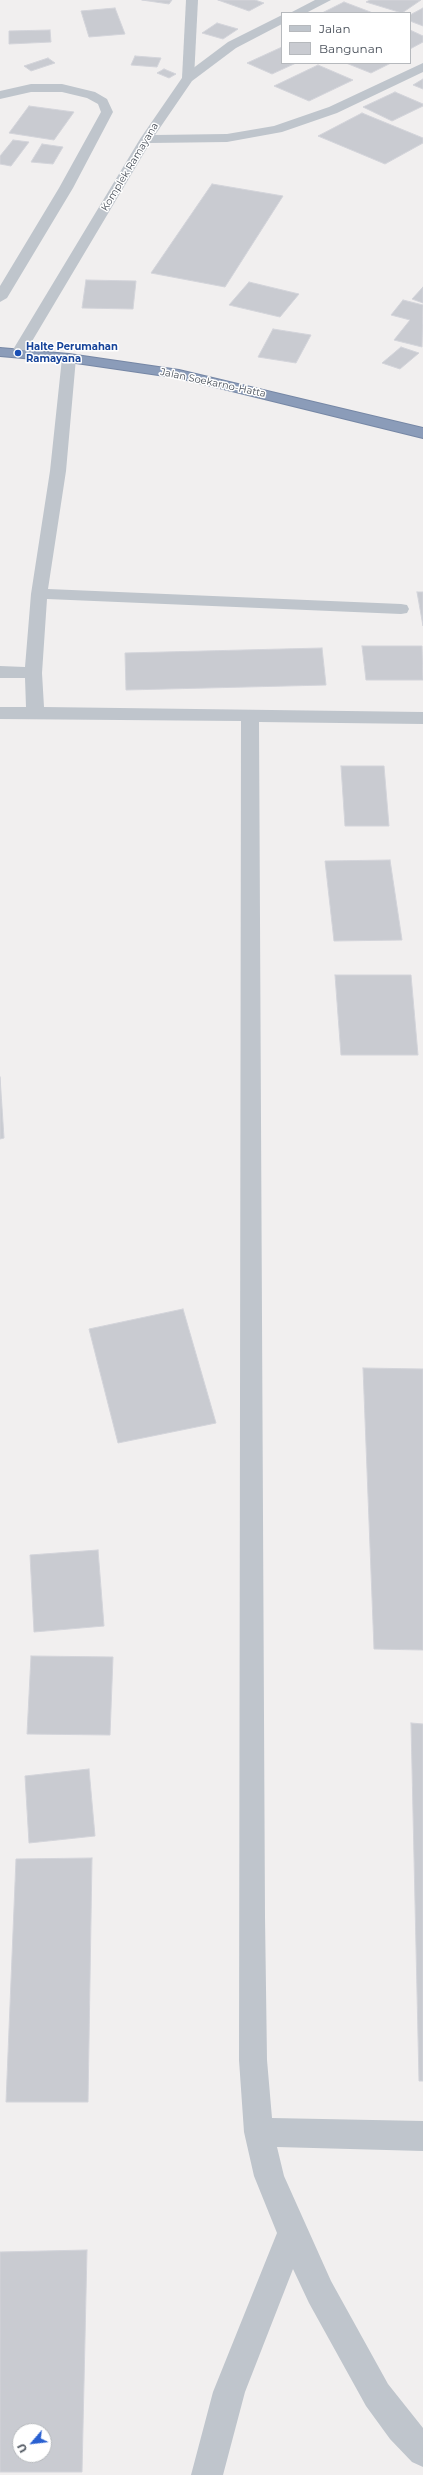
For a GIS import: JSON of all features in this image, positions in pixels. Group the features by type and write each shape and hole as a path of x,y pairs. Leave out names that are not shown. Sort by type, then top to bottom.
{"highway":[{"name":"Jalan Soekarno-Hatta","path":"0,352 69,358 186,376 423,433"}],"street":[{"path":"188,78 192,0"},
{"path":"298,12 325,0"},
{"name":"Komplek Ramayana","path":"18,353 146,139 188,78 232,45 281,20"},
{"path":"146,139 228,138 277,129 339,107 423,67"},
{"path":"0,95 31,88 62,88 91,95 103,102 107,112 63,194 0,298"},
{"path":"35,712 33,673 39,594 58,471 69,358"},
{"path":"39,594 401,609"},
{"path":"0,672 33,673"},
{"path":"0,713 35,712 250,717 423,718"},
{"path":"250,717 251,1917 253,2060 259,2132 269,2176 292,2233 320,2292 377,2395 401,2428 423,2451"},
{"path":"259,2132 423,2136"},
{"path":"207,2475 229,2392 292,2233"}],"building":[{"path":"142,0 172,0 169,4"},
{"path":"218,0 255,0 264,3 249,11"},
{"path":"370,0 421,0 403,12 399,12 366,2"},
{"path":"344,2 370,12 324,12"},
{"path":"115,8 125,34 89,37 81,11"},
{"path":"423,8 423,26 411,21 411,14"},
{"path":"217,23 238,29 223,39 202,33"},
{"path":"50,30 51,42 9,44 9,31"},
{"path":"411,30 423,36 423,42 411,48"},
{"path":"281,47 281,64 294,64 272,74 247,63"},
{"path":"135,56 161,58 157,67 131,65"},
{"path":"48,58 55,63 31,71 24,66"},
{"path":"348,64 389,64 371,73"},
{"path":"318,65 353,80 309,101 274,86"},
{"path":"164,69 176,74 169,78 157,73"},
{"path":"423,79 423,89 413,85"},
{"path":"395,92 423,104 423,106 392,121 363,107"},
{"path":"29,106 74,112 54,140 9,133"},
{"path":"362,113 423,138 423,143 385,164 318,136"},
{"path":"13,140 29,142 11,166 0,164 0,156"},
{"path":"42,144 63,147 53,164 31,162"},
{"path":"212,184 283,196 225,287 151,273"},
{"path":"86,280 136,281 133,309 82,308"},
{"path":"249,282 299,294 280,317 229,305"},
{"path":"423,287 423,303 412,299"},
{"path":"403,300 423,305 422,347 394,340 410,320 391,315"},
{"path":"273,329 311,335 296,363 258,357"},
{"path":"401,347 419,353 400,369 382,363"},
{"path":"417,592 423,592 423,626"},
{"path":"362,646 422,646 423,680 366,680"},
{"path":"322,648 326,685 126,690 125,653"},
{"path":"341,766 384,766 389,826 345,826"},
{"path":"390,860 402,940 334,941 325,861"},
{"path":"335,975 411,975 418,1055 341,1055"},
{"path":"0,1077 4,1138 0,1139"},
{"path":"183,1309 216,1423 118,1443 89,1329"},
{"path":"363,1368 423,1369 423,1650 374,1649"},
{"path":"98,1550 104,1626 34,1632 30,1555"},
{"path":"31,1656 113,1657 110,1735 27,1734"},
{"path":"411,1723 423,1724 423,2081 419,2081"},
{"path":"89,1769 95,1836 29,1843 25,1776"},
{"path":"92,1858 88,2102 6,2102 16,1859"},
{"path":"87,2250 82,2472 0,2472 0,2252"}],"place":[{"name":"Halte Perumahan Ramayana","path":"18,353"}]}
